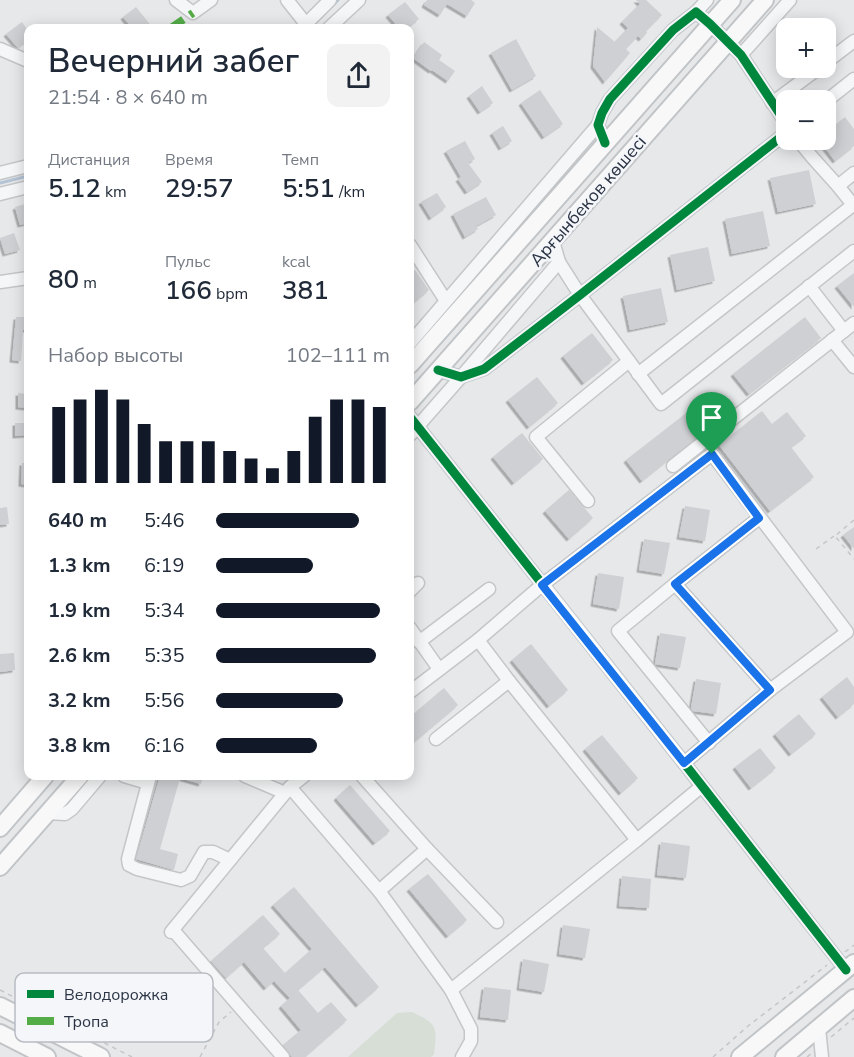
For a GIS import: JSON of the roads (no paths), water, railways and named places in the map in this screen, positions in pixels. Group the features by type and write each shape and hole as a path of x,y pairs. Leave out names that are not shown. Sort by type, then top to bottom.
{"main road":[{"name":"Арғынбеков көшесі","path":"414,359 732,0"},
{"name":"Арғынбеков көшесі","path":"414,397 765,0"},
{"path":"0,828 42,780"},
{"path":"0,867 76,780"},
{"path":"740,1057 846,964"},
{"path":"784,1057 854,998"},
{"path":"0,1006 15,1014"},
{"path":"0,1033 15,1041"},
{"path":"18,1042 47,1057"},
{"path":"71,1042 101,1057"}],"street":[{"path":"176,0 192,13 211,0"},
{"path":"287,0 303,24"},
{"path":"306,24 330,0"},
{"path":"336,24 359,0"},
{"path":"414,338 598,125 610,99 673,30 707,0"},
{"path":"741,55 790,0"},
{"path":"696,12 741,55 776,109"},
{"path":"836,55 854,41"},
{"path":"0,49 24,59"},
{"path":"772,103 806,78"},
{"path":"836,93 854,79"},
{"path":"598,125 605,143"},
{"path":"438,370 461,377 484,369 776,141"},
{"path":"638,374 853,206 806,150"},
{"path":"0,173 24,167"},
{"path":"838,186 854,173"},
{"path":"0,194 24,188"},
{"path":"553,241 559,262 580,295 662,404 854,251"},
{"path":"414,251 446,301"},
{"path":"414,425 461,377 559,262"},
{"path":"0,282 24,279"},
{"path":"673,466 849,327 809,286"},
{"path":"832,340 854,367"},
{"path":"588,501 536,437 629,361"},
{"path":"414,429 846,964"},
{"path":"684,763 770,690 847,632 702,443"},
{"path":"414,689 478,640 542,585 712,454"},
{"path":"709,743 618,632 759,518"},
{"path":"675,584 770,690"},
{"path":"419,642 489,588"},
{"path":"414,634 439,669"},
{"path":"478,640 637,840"},
{"path":"436,739 509,681"},
{"path":"47,813 65,814 97,780"},
{"path":"149,780 128,859 129,865 181,880 190,876 204,852 213,852 230,860"},
{"path":"257,780 287,790 379,891 451,990 471,1029 471,1041 462,1057"},
{"path":"209,973 172,931 287,790 299,780"},
{"path":"366,780 496,922"},
{"path":"451,990 702,786"},
{"path":"379,891 427,849"},
{"path":"213,978 283,1057"},
{"path":"819,1028 822,1057"}],"waterway":[{"path":"314,24 338,0"},
{"path":"0,183 24,177"}]}
